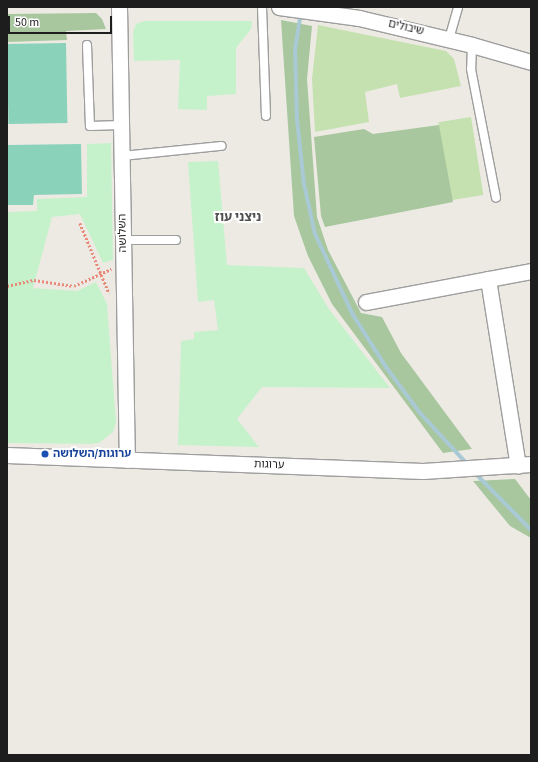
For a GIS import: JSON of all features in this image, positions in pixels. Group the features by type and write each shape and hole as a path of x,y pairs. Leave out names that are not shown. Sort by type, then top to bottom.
{"street":[{"name":"השלושה","path":"119,7 127,460"},
{"name":"שיבולים","path":"279,7 359,18 449,39 531,62"},
{"path":"366,302 531,271"},
{"path":"488,279 524,466"},
{"name":"ערוגות","path":"7,455 423,471 524,466"}],"lane":[{"path":"262,7 266,116"},
{"path":"449,39 458,7"},
{"path":"87,45 90,126 121,125"},
{"path":"472,45 471,69 496,198"},
{"path":"122,156 221,146"},
{"path":"123,240 176,240"}],"path":[{"path":"80,224 112,301"},
{"path":"7,286 34,280 74,286 124,263"}],"green space":[{"path":"96,13 102,19 106,29 66,31 67,40 7,42 7,14"},
{"path":"281,20 312,26 307,79 317,217 328,250 361,313 382,317 401,353 472,449 443,453 332,304 308,256 294,216"},
{"path":"144,21 252,21 251,29 236,48 236,94 207,96 207,110 178,109 180,60 134,61 133,32 136,24"},
{"path":"318,25 446,51 454,59 461,86 400,98 397,84 365,92 369,122 315,132 312,79"},
{"path":"66,43 67,123 8,124 7,44"},
{"path":"471,117 483,195 451,200 438,122"},
{"path":"439,125 453,202 325,227 321,216 314,137 364,129 373,134"},
{"path":"111,143 113,260 103,263 80,214 52,217 33,288 77,291 96,282 107,304 116,422 113,432 99,443 91,444 7,443 7,212 37,211 37,199 87,197 87,144"},
{"path":"81,144 82,194 34,195 33,205 7,205 7,145"},
{"path":"218,161 227,265 304,268 329,309 390,388 262,387 237,419 259,447 178,445 181,341 194,339 194,332 218,330 214,300 198,302 188,162"},
{"path":"515,479 531,500 531,538 510,526 473,481"}],"waterway":[{"path":"301,12 295,48 297,119 304,184 315,234 353,315 386,367 420,413 467,464"},
{"path":"474,472 531,530"}],"place":[{"name":"ערוגות/השלושה","path":"45,454"}],"district":[{"name":"ניצני עוז","path":"238,217"}]}
